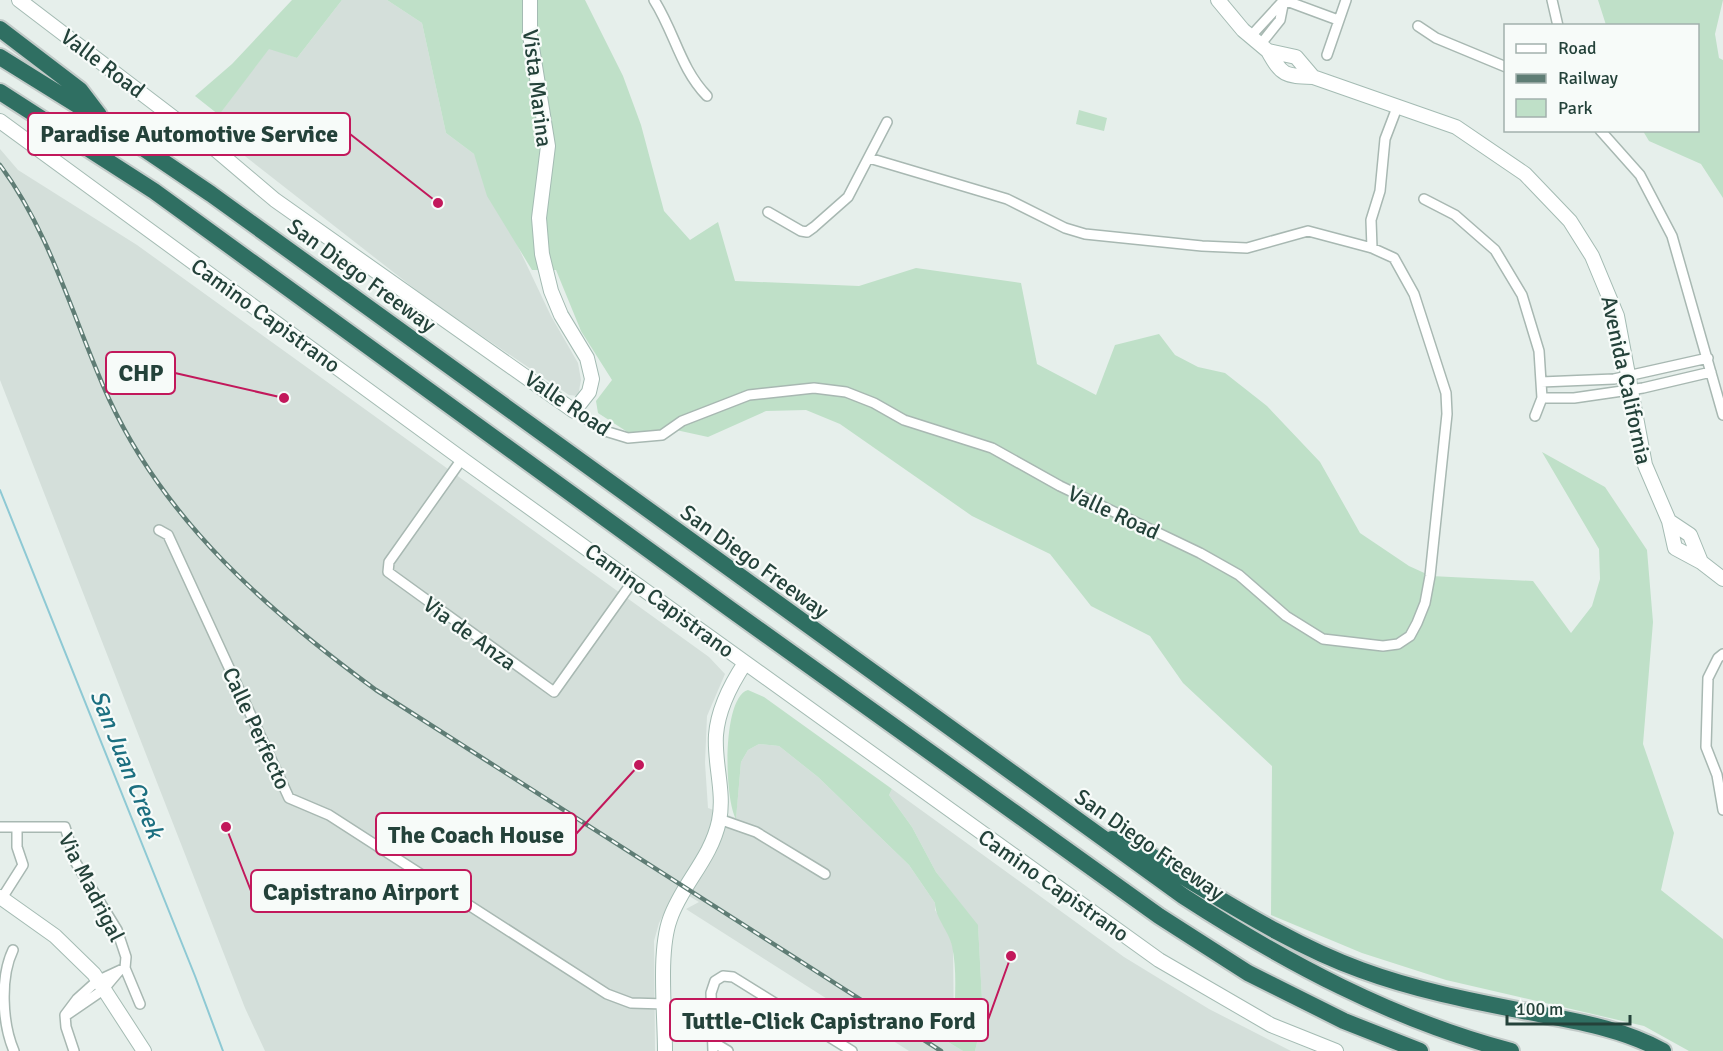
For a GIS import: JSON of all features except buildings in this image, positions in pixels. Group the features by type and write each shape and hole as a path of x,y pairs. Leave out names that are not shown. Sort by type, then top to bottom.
{"highway":[{"path":"0,29 80,90 106,123"},
{"name":"San Diego Freeway","path":"0,57 106,123 307,263 535,430 1183,896 1303,968 1434,1027 1511,1051"},
{"path":"0,92 154,191 730,609 1160,916 1248,973 1344,1021 1420,1051"},
{"path":"1102,837 1137,846 1194,884 1266,924 1360,970 1471,1000 1589,1024 1620,1033 1663,1051"}],"street":[{"name":"Valle Road","path":"19,0 216,150 275,200 605,431 628,438 662,435 682,421 749,395 814,388 846,392 874,403 904,420 992,448 1060,486 1200,553 1239,575 1287,616 1323,639 1383,646 1398,644 1410,636 1425,603 1436,534 1447,403 1440,370 1410,284 1394,258 1372,248 1308,231 1247,248 1202,246 1085,234 1065,228 1007,198 869,158"},
{"name":"Vista Marina","path":"530,0 530,35 548,146 539,218 542,254 551,291 561,315 587,358 592,379 588,392 574,411"},
{"path":"654,0 666,20 691,80 707,96"},
{"name":"Avenida California","path":"1218,0 1285,75 1313,77 1441,120 1477,139 1525,174 1570,221 1592,256 1617,316 1644,465 1669,521 1690,536 1701,562 1723,579"},
{"path":"1259,44 1280,20 1284,0 1338,20"},
{"path":"1327,55 1346,0"},
{"path":"1552,0 1557,24"},
{"path":"1418,26 1436,38 1504,66"},
{"name":"Avenida California","path":"1259,44 1296,57 1313,77"},
{"path":"1372,248 1371,220 1380,190 1386,140 1398,105"},
{"name":"Camino Capistrano","path":"0,121 462,459 1159,960 1260,1020 1336,1051"},
{"path":"768,212 791,227 807,232 848,197 887,122"},
{"path":"1602,132 1640,175 1672,236 1723,415"},
{"path":"1424,198 1455,215 1495,250 1522,295 1539,351 1542,398 1535,416"},
{"path":"1542,398 1574,398 1630,382 1680,364 1708,358"},
{"path":"1680,364 1683,379"},
{"path":"1541,382 1630,382 1683,379 1711,372"},
{"path":"1573,381 1574,398"},
{"name":"Via de Anza","path":"462,459 389,562 388,572 484,643 554,692 633,581"},
{"name":"Calle Perfecto","path":"159,530 168,535 289,798 329,815 607,994 631,1003 665,1004"},
{"path":"1723,654 1718,658 1708,678 1706,747 1720,774 1723,810"},
{"path":"665,1051 665,944 670,919 708,854 719,819 716,734 727,696 745,663"},
{"path":"719,819 756,832 825,874"},
{"name":"Via Madrigal","path":"0,827 65,827 76,863 117,930 126,957 122,969 140,1004"},
{"path":"17,828 17,847 23,865 0,901 55,936 94,974 144,1051"},
{"path":"13,950 6,963 4,1011 14,1051"},
{"path":"74,1051 66,1027 65,1015 76,999 100,986 108,974 122,969"},
{"path":"728,1051 713,1046 711,993 715,981 719,978 733,977 852,1051"}],"shaded area":[{"path":"342,0 387,0 422,23 446,133 474,154 551,316 578,363 581,380 578,396 569,395 429,300 209,128 269,48 297,58"},
{"path":"0,149 18,170 137,245 709,657 725,674 707,716 705,763 708,808 736,818 741,762 748,750 759,744 779,746 818,777 909,865 935,903 935,910 948,930 953,948 954,1033 948,1042 963,1051 909,1051 686,909 699,902 677,889 659,923 654,941 655,1051 265,1051 245,1008 0,380"},
{"path":"892,789 1124,957 1209,1009 1291,1051 975,1051 983,1018 978,926 936,872 912,827 889,795"}],"green space":[{"path":"292,0 342,0 297,58 269,49 219,115 195,96 232,64"},
{"path":"387,0 585,0 623,76 641,125 664,211 690,240 718,222 735,281 859,286 916,268 1021,283 1037,364 1096,395 1115,345 1159,334 1175,355 1198,367 1225,373 1267,406 1320,462 1360,533 1409,566 1431,576 1533,581 1571,633 1592,606 1600,579 1599,549 1542,452 1605,487 1647,550 1653,622 1643,744 1674,833 1661,890 1723,939 1723,1051 1689,1051 1644,1026 1446,980 1362,953 1271,915 1272,766 1183,683 1150,636 1091,606 1050,554 972,516 840,424 806,410 766,411 708,437 676,430 629,433 598,413 596,401 612,380 581,331 556,270 532,270 487,196 474,154 446,133 422,23"},
{"path":"1598,0 1723,0 1715,34 1719,58 1723,60 1723,198 1701,164 1649,141 1644,132 1699,132 1699,24 1606,24"},
{"path":"1079,110 1107,118 1104,131 1076,124"},
{"path":"748,690 764,697 892,789 889,795 912,827 936,872 978,925 983,1018 975,1051 963,1051 948,1042 954,1033 955,978 952,946 937,914 935,903 909,865 818,777 779,746 759,744 748,750 741,762 736,819 729,791 728,749 733,710 740,697"}],"waterway":[{"name":"San Juan Creek","path":"0,490 223,1051"}],"railway":[{"path":"0,165 18,192 48,249 96,369 132,444 190,524 259,596 376,690 941,1051"}],"place":[{"name":"Paradise Automotive Service","path":"438,203"},
{"name":"CHP","path":"284,398"},
{"name":"The Coach House","path":"639,765"},
{"name":"Capistrano Airport","path":"226,827"},
{"name":"Tuttle-Click Capistrano Ford","path":"1011,956"}]}
